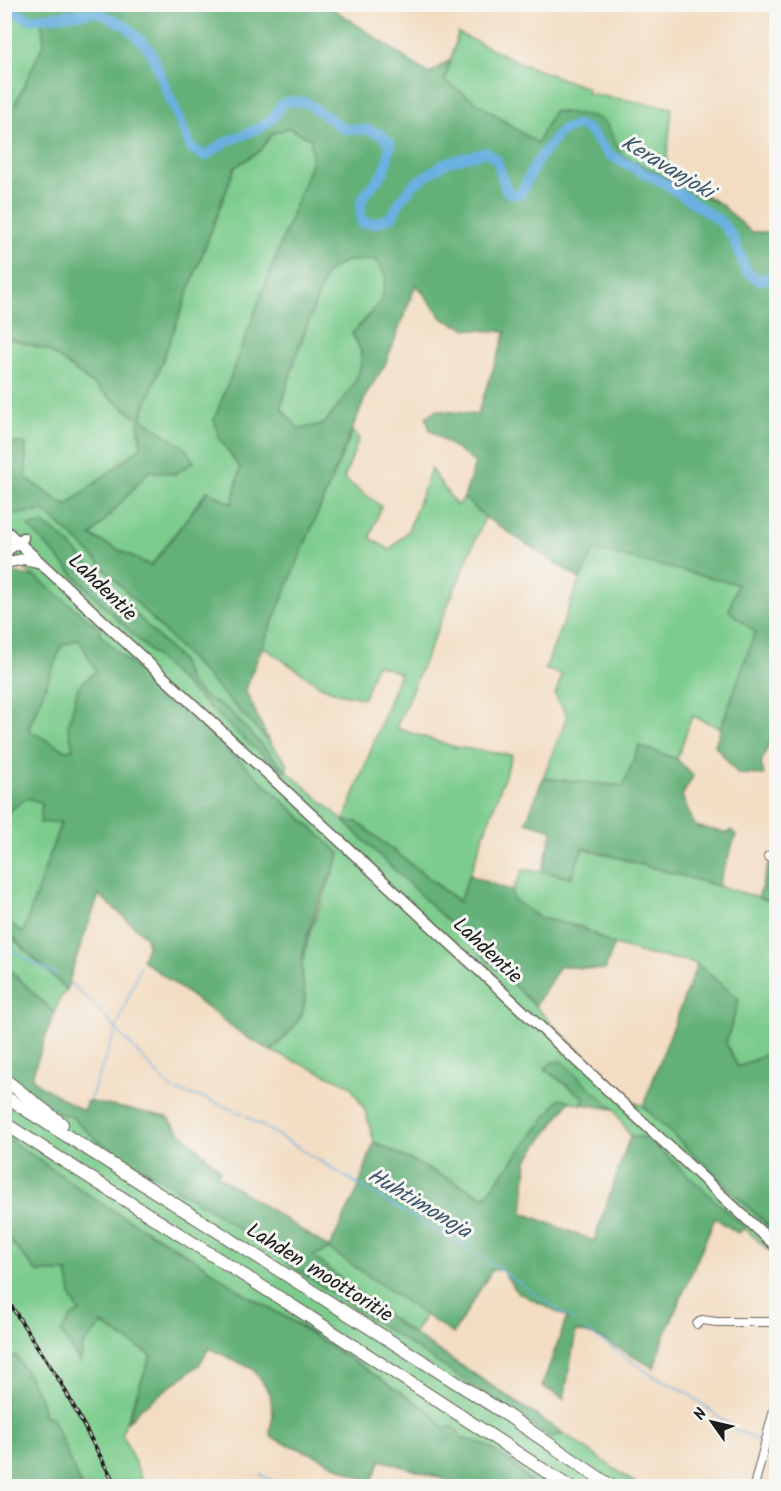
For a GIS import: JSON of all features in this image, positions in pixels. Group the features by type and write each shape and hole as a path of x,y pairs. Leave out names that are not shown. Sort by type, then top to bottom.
{"highway":[{"path":"4,1079 128,1174"},
{"name":"Lahden moottoritie","path":"4,1096 501,1411 611,1486"},
{"name":"Lahden moottoritie","path":"4,1123 305,1314 568,1486"}],"main road":[{"name":"Lahdentie","path":"4,521 42,563 777,1246"},
{"name":"Lahdentie","path":"4,529 158,667 171,683"},
{"path":"4,553 20,541"},
{"path":"4,561 20,541"},
{"path":"4,561 24,559 42,563"}],"street":[{"path":"768,856 777,861"},
{"path":"698,1324 702,1320 777,1323"},
{"path":"754,1486 777,1402"}],"green space":[{"path":"5,4 328,5 429,74 451,59 445,81 537,143 554,111 593,116 605,122 623,156 723,206 751,232 776,232 776,729 761,763 764,775 738,774 715,745 755,632 729,611 737,584 595,550 580,579 485,517 464,498 475,463 430,430 426,417 436,410 477,415 506,332 467,329 443,319 416,284 385,365 368,391 245,689 269,742 82,545 44,511 11,514 5,508 5,442 26,444 26,478 66,506 141,447 138,419 48,350 5,337 5,126 44,43 41,15 5,18","holes":["289,128 311,139 312,161 214,420 220,439 240,468 232,504 208,491 151,566 91,536 149,471 175,474 194,462 185,448 141,418 235,167 260,151 272,134","376,260 386,276 382,300 352,334 361,352 359,372 355,381 324,424 299,429 281,408 295,359 326,273 346,261"]},
{"path":"41,15 44,43 5,126 5,18"},
{"path":"458,33 525,65 587,88 587,93 672,108 667,157 669,171 723,206 623,156 605,122 593,116 554,111 537,143 445,81"},
{"path":"288,127 311,139 312,161 220,439 240,468 232,504 207,491 151,566 91,536 149,471 175,474 185,448 141,418 235,167 260,151 272,134"},
{"path":"376,260 386,276 382,300 352,334 361,352 359,372 355,381 324,424 299,429 281,408 295,359 326,273 346,261"},
{"path":"4,337 48,350 138,419 141,447 66,506 26,478 26,444 5,442"},
{"path":"352,432 359,438 344,479 381,506 370,538 390,550 408,531 431,469 457,506 464,498 485,517 396,728 455,747 512,755 460,902 357,822 345,822 535,1006 625,1098 643,1106 776,1234 776,1257 647,1138 630,1136 614,1109 545,1070 584,1098 582,1104 560,1099 485,1197 374,1142 365,1110 350,1085 271,1051 287,1035 305,1004 302,964 310,932 340,854 158,685 131,665 100,635 99,629 5,553 4,508 12,514 44,511 82,545 269,742 287,763 287,771 344,821 400,673 376,664 364,698 341,694 321,686 262,646","holes":["44,524 64,539 181,661 189,682 205,697 229,710 286,771 192,692 80,582 29,526"]},
{"path":"44,524 64,539 181,661 189,682 205,697 229,710 286,771 283,772 254,748 161,662 28,526"},
{"path":"595,549 737,584 756,631 721,728 692,716 677,759 639,746 623,786 543,778 567,716 555,695 562,675 545,669 580,579"},
{"path":"5,571 36,577 100,629 100,635 131,665 158,685 340,854 316,909 307,938 302,965 304,1006 297,1022 271,1051 245,1036 142,960 147,946 146,937 99,895 67,990 5,930 5,919 23,933 61,822 40,823 42,803 27,798 5,814","holes":["79,639 96,671 78,687 68,726 73,749 65,750 28,730 62,645"]},
{"path":"79,639 96,671 68,726 74,749 65,750 28,730 62,645"},
{"path":"639,746 677,759 693,776 682,796 695,826 728,833 731,830 736,835 718,886 583,848 571,878 542,871 553,830 526,822 543,778 623,786"},
{"path":"27,798 43,803 61,821 23,934 5,919 7,870 4,869 4,814"},
{"path":"344,821 357,822 459,902 469,875 512,891 513,899 540,918 581,927 614,945 605,970 560,966 535,1006"},
{"path":"582,848 776,902 776,1058 767,1054 738,1067 726,1043 739,999 697,964 614,945 581,927 540,918 512,899 512,891 523,870 542,871 571,878"},
{"path":"770,861 776,865 776,902 758,898"},
{"path":"4,930 67,990 54,1013 5,965"},
{"path":"697,964 739,999 726,1043 738,1067 767,1054 776,1058 776,1233 643,1106"},
{"path":"4,965 54,1013 33,1073 33,1078 38,1084 83,1111 87,1101 167,1117 220,1169 218,1176 329,1248 358,1189 374,1142 485,1197 560,1098 570,1101 527,1160 523,1213 594,1241 630,1136 647,1138 745,1228 738,1233 715,1218 662,1342 654,1368 598,1337 576,1331 564,1399 542,1386 567,1317 517,1292 502,1270 492,1270 453,1334 329,1249 313,1256 413,1334 565,1434 550,1437 303,1274 207,1207 99,1142 71,1116 60,1114 5,1073"},
{"path":"561,1061 614,1109 582,1104 584,1098 545,1069 552,1062"},
{"path":"4,1073 60,1114 71,1116 99,1142 207,1207 550,1437 565,1434 639,1486 535,1486 509,1460 444,1429 432,1413 291,1320 246,1295 193,1258 102,1204 5,1136"},
{"path":"4,1136 102,1204 193,1258 246,1295 290,1320 378,1377 432,1413 444,1429 453,1426 462,1439 493,1449 535,1486 466,1486 381,1460 371,1483 315,1455 272,1438 270,1431 273,1415 270,1393 253,1369 209,1348 199,1365 140,1409 127,1423 151,1355 102,1324 83,1345 80,1363 61,1332 72,1316 80,1312 72,1299 67,1272 37,1272 5,1234"},
{"path":"4,1234 37,1272 67,1271 72,1299 80,1312 82,1355 83,1345 102,1324 151,1355 122,1433 145,1486 81,1486 52,1418 43,1415 41,1399 16,1355 8,1362 5,1356"},
{"path":"329,1249 425,1315 413,1334 312,1256"},
{"path":"16,1355 41,1399 43,1415 52,1418 81,1486 5,1486 5,1356 8,1362"}],"waterway":[{"name":"Keravanjoki","path":"12,4 15,12 28,19 96,12 125,25 150,50 191,148 205,156 226,142 260,128 272,119 282,104 289,101 307,103 344,129 369,130 380,134 390,143 387,161 384,171 363,199 362,223 375,223 392,217 400,201 414,184 447,162 486,152 497,160 507,192 520,195 537,161 561,131 576,125 588,129 609,155 664,183 720,221 733,237 746,271 758,280 776,277"},
{"name":"Huhtimonoja","path":"4,940 16,953 56,975"},
{"name":"Huhtimonoja","path":"90,1099 140,966"},
{"name":"Huhtimonoja","path":"68,981 92,1003 172,1090 204,1098 243,1114"},
{"name":"Huhtimonoja","path":"246,1116 473,1251 574,1321"},
{"name":"Huhtimonoja","path":"587,1331 652,1375 686,1392 738,1431 762,1442"},
{"name":"Huhtimonoja","path":"770,1444 776,1446"},
{"path":"261,1475 284,1486"}],"railway":[{"path":"4,1295 61,1383 116,1486"}]}
